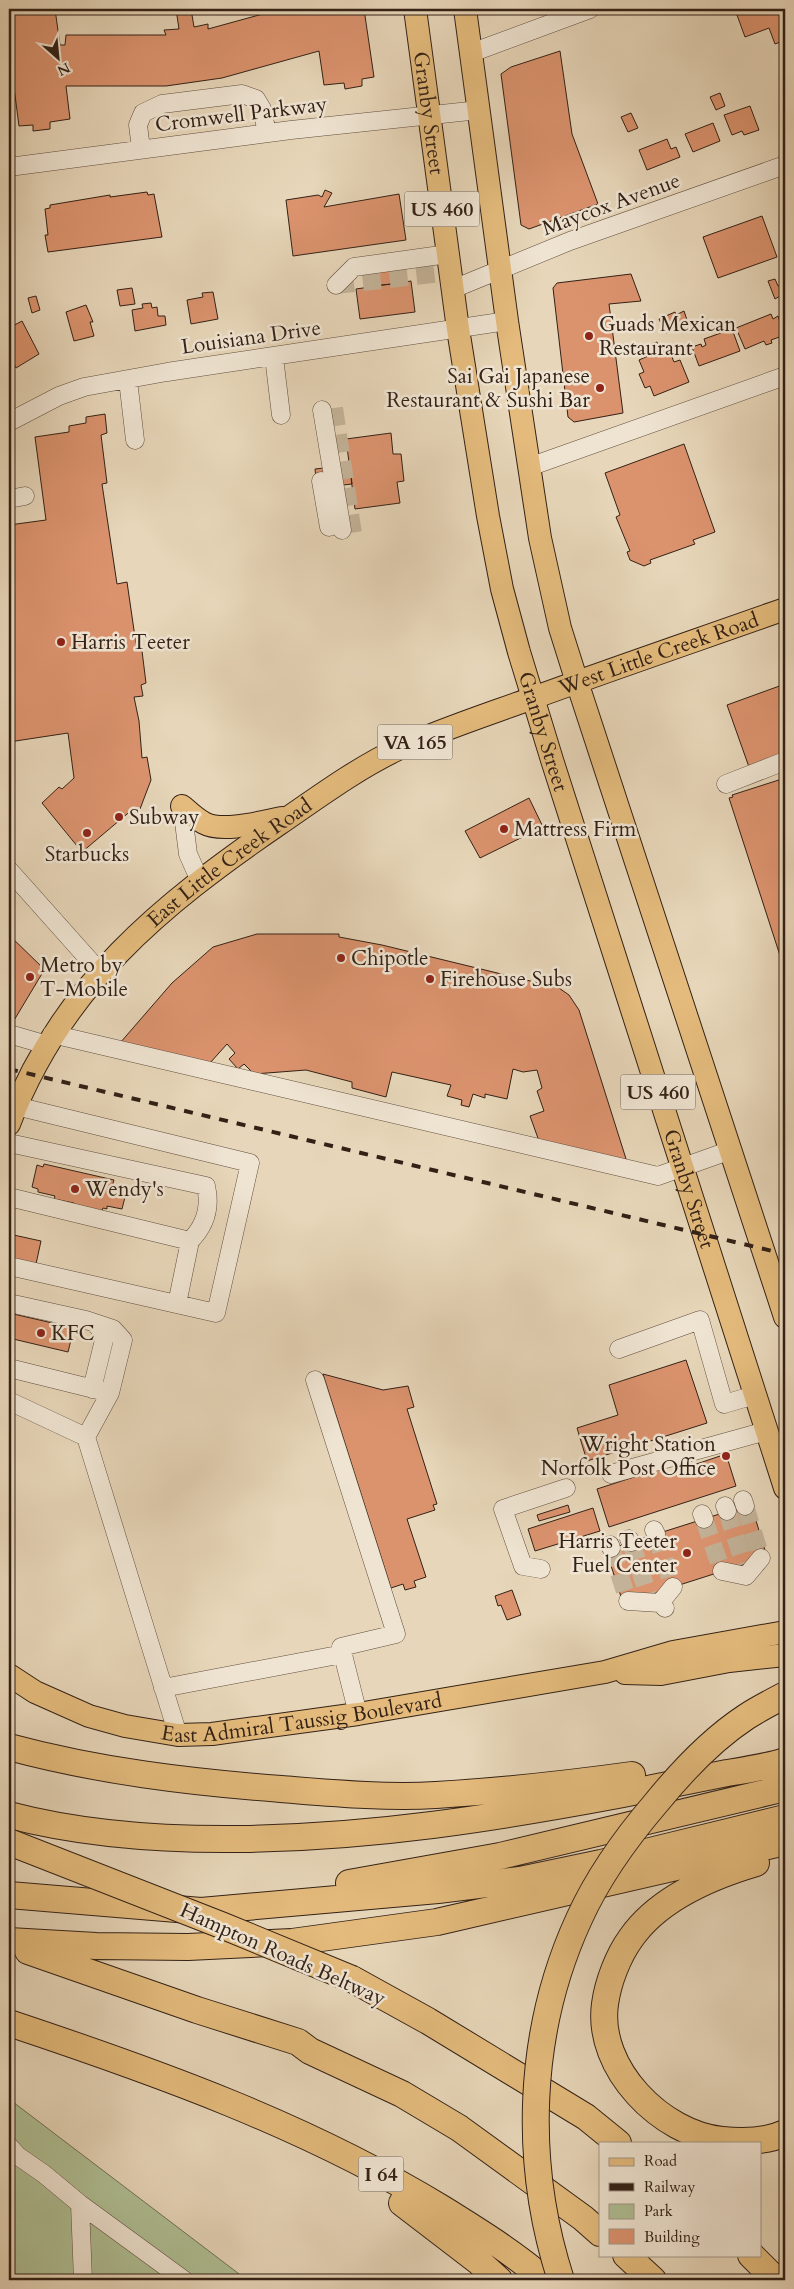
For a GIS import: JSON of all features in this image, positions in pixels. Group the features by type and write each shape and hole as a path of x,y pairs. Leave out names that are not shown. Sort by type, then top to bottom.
{"highway":[{"path":"562,2280 548,2233 539,2176 535,2114 536,2075 544,2029 552,1994 569,1944 579,1918 632,1830 674,1780 712,1742 745,1717 785,1695"},
{"path":"9,1747 90,1766 194,1783 330,1793 426,1795 576,1783 778,1756"},
{"path":"9,1815 47,1825 164,1838 194,1840 316,1837 436,1826 533,1811 778,1756"},
{"path":"201,1911 500,1856 784,1788"},
{"path":"9,1895 201,1911 438,1890 520,1880 601,1863 785,1818"},
{"name":"Hampton Roads Beltway","path":"9,1842 352,1979 428,2021 586,2117 617,2142"},
{"path":"9,1943 188,1947 292,1942 437,1922 785,1842"},
{"path":"785,1855 738,1868 674,1898 648,1918 631,1937 621,1955 604,2004 605,2026 609,2046 634,2090 656,2113 689,2132 712,2139 743,2142 785,2133"},
{"path":"9,1943 197,2010 298,2042 310,2051 402,2094 458,2128 583,2218 599,2232"},
{"name":"I 64","path":"9,2023 203,2091 322,2142 406,2187 490,2239 545,2280"},
{"path":"203,2091 409,2206 499,2280"},
{"path":"627,2256 653,2280"},
{"path":"752,2256 776,2280"}],"main road":[{"name":"Granby Street","path":"415,9 458,329 500,580 533,698 785,1486"},
{"name":"US 460","path":"465,9 507,322 540,538 554,604 577,682 732,1150 785,1317"},
{"name":"West Little Creek Road","path":"533,698 785,609"},
{"name":"East Little Creek Road","path":"12,1115 49,1040 86,988 150,922 200,881 288,818 357,772 399,749 533,698"},
{"path":"182,806 203,823 221,827 288,818"},
{"name":"East Admiral Taussig Boulevard","path":"9,1675 35,1692 89,1716 125,1726 178,1735 245,1731 358,1714 604,1672 673,1652 785,1632"},
{"name":"East Admiral Taussig Boulevard","path":"604,1672 661,1674 729,1661 785,1655"}],"street":[{"path":"471,54 590,9"},
{"path":"141,149 138,125 144,113 162,104 242,94 256,99 262,109 267,133"},
{"name":"Cromwell Parkway","path":"9,167 267,133 479,110"},
{"name":"Maycox Avenue","path":"453,289 570,242 785,165"},
{"path":"336,285 354,267 449,258"},
{"name":"Louisiana Drive","path":"9,422 59,396 84,388 507,322"},
{"path":"274,357 281,415"},
{"path":"529,467 785,376"},
{"path":"128,380 136,440"},
{"path":"316,410 335,529"},
{"path":"726,784 785,762"},
{"path":"182,806 188,854 200,881"},
{"path":"9,870 16,884 100,972"},
{"path":"9,1034 49,1040 658,1176 732,1150"},
{"path":"9,1266 216,1313 250,1163 12,1115"},
{"path":"9,1143 206,1186 209,1200 201,1230 190,1241 177,1304"},
{"path":"9,1197 190,1241"},
{"path":"9,1303 113,1329 122,1340 110,1393 86,1437 178,1735"},
{"path":"619,1349 700,1320 724,1404 755,1395"},
{"path":"92,1389 105,1336 96,1324"},
{"path":"9,1368 110,1393"},
{"path":"316,1380 396,1634 341,1648 358,1714"},
{"path":"9,1401 86,1437"},
{"path":"610,1474 766,1431"},
{"path":"542,1569 523,1566 504,1508 566,1488"},
{"path":"722,1571 745,1570 762,1558"},
{"path":"628,1601 658,1602 673,1587"},
{"path":"164,1688 343,1654"},
{"path":"9,2146 18,2156 44,2174 80,2204 184,2280"},
{"path":"80,2204 83,2280"}],"green space":[{"path":"9,2099 247,2280 9,2280"}],"building":[{"path":"9,9 55,9 60,45 65,45 66,35 166,35 164,30 179,29 176,9 191,9 194,27 208,24 208,29 281,9 305,9 306,12 312,9 364,9 374,77 362,79 362,86 345,89 344,83 324,85 319,51 222,78 166,86 66,86 70,119 50,122 50,129 33,131 33,125 19,126 9,49"},
{"path":"753,9 780,9 785,22 785,40 775,44 769,28 745,37 737,15"},
{"path":"560,51 572,134 598,204 529,229 521,225 501,74 511,67"},
{"path":"720,93 725,106 716,110 710,97"},
{"path":"750,106 759,130 744,135 742,131 732,135 724,115"},
{"path":"631,113 638,128 628,132 621,117"},
{"path":"713,123 720,141 693,152 685,134"},
{"path":"667,139 671,149 676,147 680,157 647,170 639,150"},
{"path":"325,190 332,193 324,207 399,194 406,240 293,256 286,200 318,195 322,197"},
{"path":"147,192 148,195 154,194 162,237 48,252 45,235 48,235 45,209 50,208 50,205 110,195 110,197"},
{"path":"762,216 777,257 718,278 703,237"},
{"path":"393,268 394,284 380,285 378,270"},
{"path":"631,274 641,301 609,304 623,413 574,422 568,417 553,288 557,283"},
{"path":"775,279 778,286 784,287 785,293 775,299 768,281"},
{"path":"411,281 415,312 360,319 356,289"},
{"path":"132,288 135,304 120,306 117,290"},
{"path":"213,292 218,319 191,324 187,300 203,297 202,293"},
{"path":"36,296 40,310 32,313 28,298"},
{"path":"151,303 152,308 157,307 158,316 165,316 166,325 135,331 132,310 143,308 142,304"},
{"path":"86,305 93,322 90,322 94,336 74,341 66,312"},
{"path":"684,311 687,320 682,322 684,325 666,333 659,319 675,312 676,315"},
{"path":"771,314 773,319 778,316 785,335 771,340 772,343 766,345 764,341 745,349 736,328"},
{"path":"22,321 39,354 16,368 9,353 9,328"},
{"path":"732,329 740,351 699,366 692,347 701,344 702,347 706,345 704,339"},
{"path":"657,342 661,353 669,350 674,362 680,360 689,382 654,396 650,386 645,388 639,374 644,372 639,360 648,356 644,347"},
{"path":"105,414 107,433 101,435 107,483 102,484 117,584 127,582 136,644 141,643 146,683 141,685 143,696 134,697 139,721 142,758 147,757 151,780 140,809 133,809 82,852 42,803 59,787 62,789 74,778 68,733 9,742 9,525 46,520 35,437 69,432 69,426 86,423 86,417"},
{"path":"391,433 393,454 401,454 404,481 397,482 400,503 355,509 346,439"},
{"path":"684,444 715,532 693,540 695,544 650,560 651,563 644,566 630,560 627,552 630,551 616,517 620,515 605,473"},
{"path":"350,465 352,484 317,488 315,469"},
{"path":"785,684 785,755 749,767 727,705"},
{"path":"785,778 785,971 729,798 733,797 732,795"},
{"name":"Mattress Firm","path":"529,798 543,827 480,858 465,831"},
{"path":"257,934 339,934 339,937 382,945 559,988 569,995 579,1010 627,1162 539,1141 530,1116 544,1111 537,1091 542,1088 537,1070 523,1072 513,1069 507,1099 485,1094 485,1098 473,1094 469,1107 461,1105 462,1100 447,1096 451,1085 392,1072 386,1097 352,1088 352,1082 306,1070 254,1074 244,1064 238,1069 229,1059 235,1053 227,1044 210,1063 120,1043 172,983 213,947"},
{"path":"9,935 42,967 43,972 10,1027"},
{"name":"Wendy's","path":"44,1164 114,1180 111,1190 126,1193 122,1209 107,1206 107,1209 103,1208 101,1213 73,1207 74,1203 54,1199 55,1196 38,1192 38,1189 32,1187 37,1165 43,1167"},
{"path":"9,1234 41,1241 36,1264 9,1257"},
{"name":"KFC","path":"9,1313 74,1328 68,1352 9,1338"},
{"path":"686,1360 707,1423 587,1461 577,1428 618,1415 609,1385"},
{"path":"323,1374 383,1390 408,1386 414,1407 407,1409 437,1504 433,1505 435,1510 407,1519 426,1577 414,1581 416,1587 405,1590 403,1584 391,1588"},
{"path":"726,1454 736,1486 609,1527 597,1489 662,1468 664,1475"},
{"name":"Harris Teeter Fuel Center","path":"751,1504 767,1557 623,1603 606,1550"},
{"path":"568,1505 570,1512 539,1521 537,1515"},
{"path":"593,1508 600,1531 535,1551 528,1529"},
{"path":"512,1590 521,1615 507,1620 501,1605 498,1606 495,1596"}],"tunnel":[{"path":"336,285 451,272"},
{"path":"334,408 353,534"},
{"path":"745,1506 761,1558"},
{"path":"727,1511 744,1564"},
{"path":"704,1519 722,1571"},
{"path":"656,1534 673,1587"},
{"path":"631,1542 648,1595"},
{"path":"611,1548 628,1601"}],"railway":[{"path":"9,1069 785,1254"}],"place":[{"name":"Guads Mexican Restaurant","path":"589,336"},
{"name":"Sai Gai Japanese Restaurant & Sushi Bar","path":"600,388"},
{"name":"Harris Teeter","path":"61,642"},
{"name":"Subway","path":"119,817"},
{"name":"Mattress Firm","path":"504,829"},
{"name":"Starbucks","path":"87,833"},
{"name":"Chipotle","path":"341,958"},
{"name":"Metro by T-Mobile","path":"30,977"},
{"name":"Firehouse Subs","path":"430,979"},
{"name":"Wendy's","path":"75,1189"},
{"name":"KFC","path":"41,1333"},
{"name":"Wright Station Norfolk Post Office","path":"726,1456"},
{"name":"Harris Teeter Fuel Center","path":"687,1553"}]}
